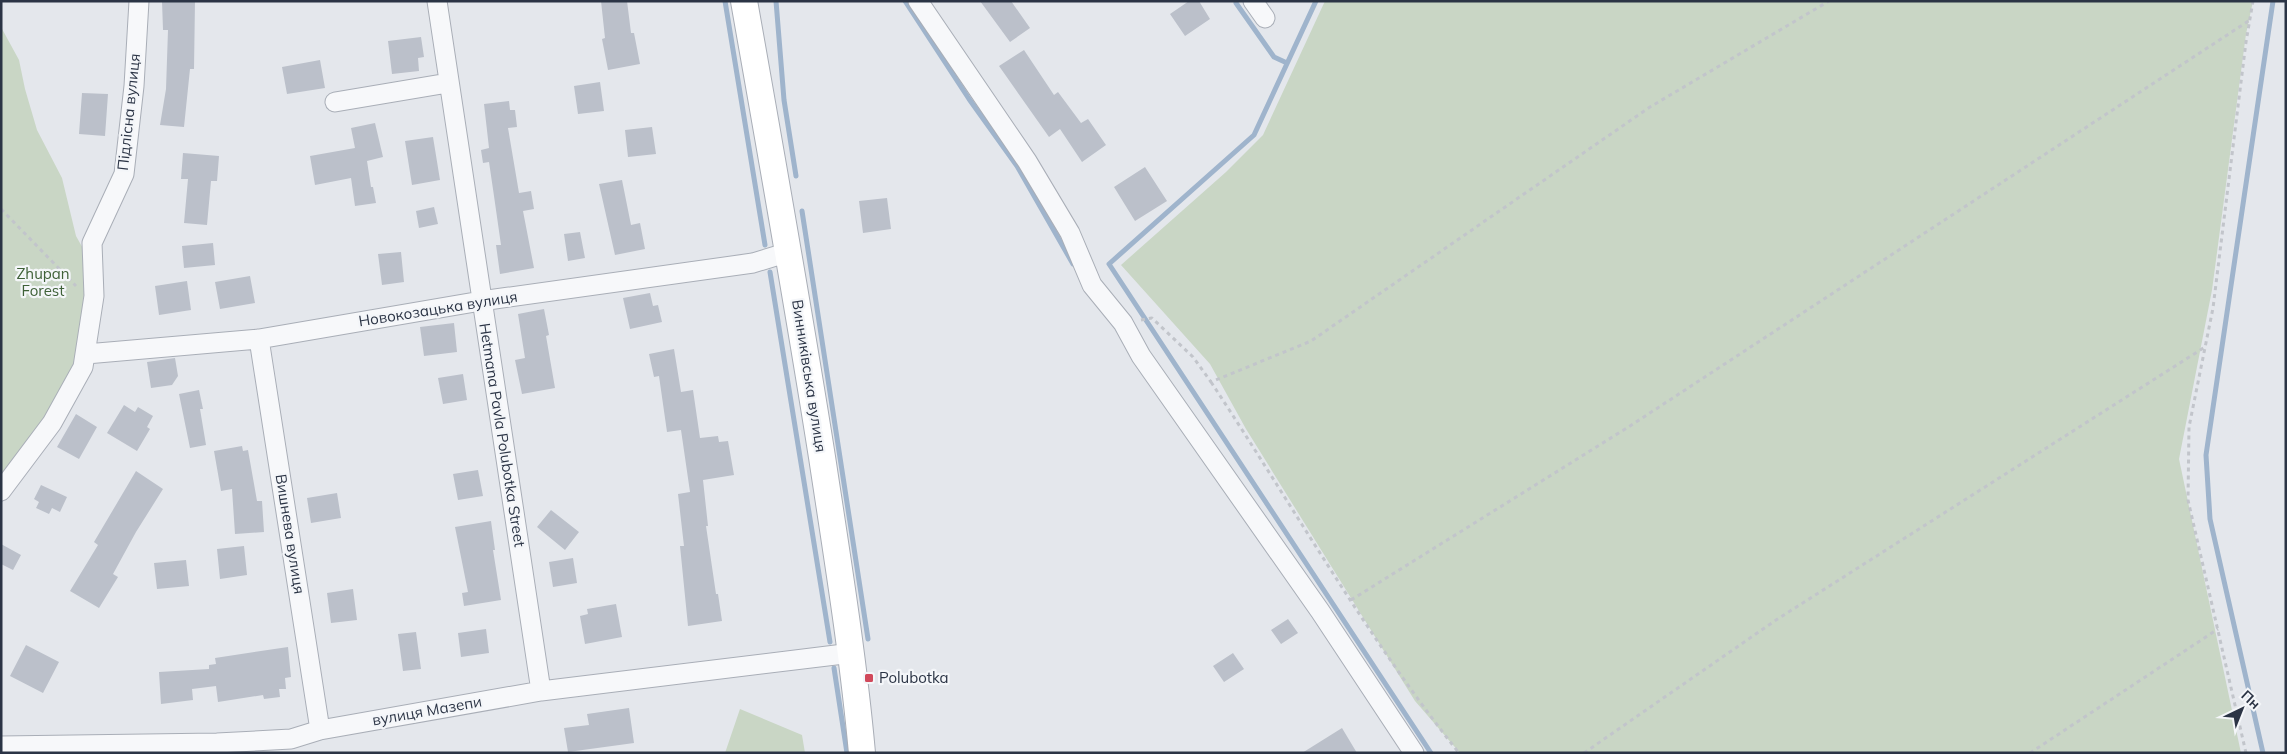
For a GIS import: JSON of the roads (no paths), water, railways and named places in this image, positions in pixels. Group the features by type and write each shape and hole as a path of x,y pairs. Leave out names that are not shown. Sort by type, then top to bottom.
{"main road":[{"name":"Винниківська вулиця","path":"744,1 789,252 852,652 862,753"}],"street":[{"name":"Підлісна вулиця","path":"1,491 52,423 83,367 94,296 92,243 124,174 134,86 139,1"},
{"name":"Hetmana Pavla Polubotka Street","path":"437,1 541,691"},
{"path":"918,1 1027,160 1070,232 1092,285 1123,322 1141,356 1320,611 1414,753"},
{"path":"1253,1 1265,18"},
{"path":"335,102 448,83"},
{"name":"Новокозацька вулиця","path":"86,354 260,339 481,301 753,263 789,252"},
{"name":"Вишнева вулиця","path":"260,339 320,730"},
{"name":"вулиця Мазепи","path":"1,746 217,743 291,739 320,730 541,691 852,652"}],"waterway":[{"path":"725,1 765,245"},
{"path":"776,1 784,100 796,176"},
{"path":"905,1 969,99 1017,166 1073,264"},
{"path":"1316,1 1254,135 1109,264 1431,753"},
{"path":"2263,753 2210,519 2206,455 2273,1"},
{"path":"1236,3 1274,57 1287,63"},
{"path":"802,211 868,639"},
{"path":"770,272 830,642"},
{"path":"834,668 847,753"}],"place":[{"name":"Polubotka","path":"869,678"}],"park label":[{"name":"Zhupan Forest","path":"43,282"}]}
